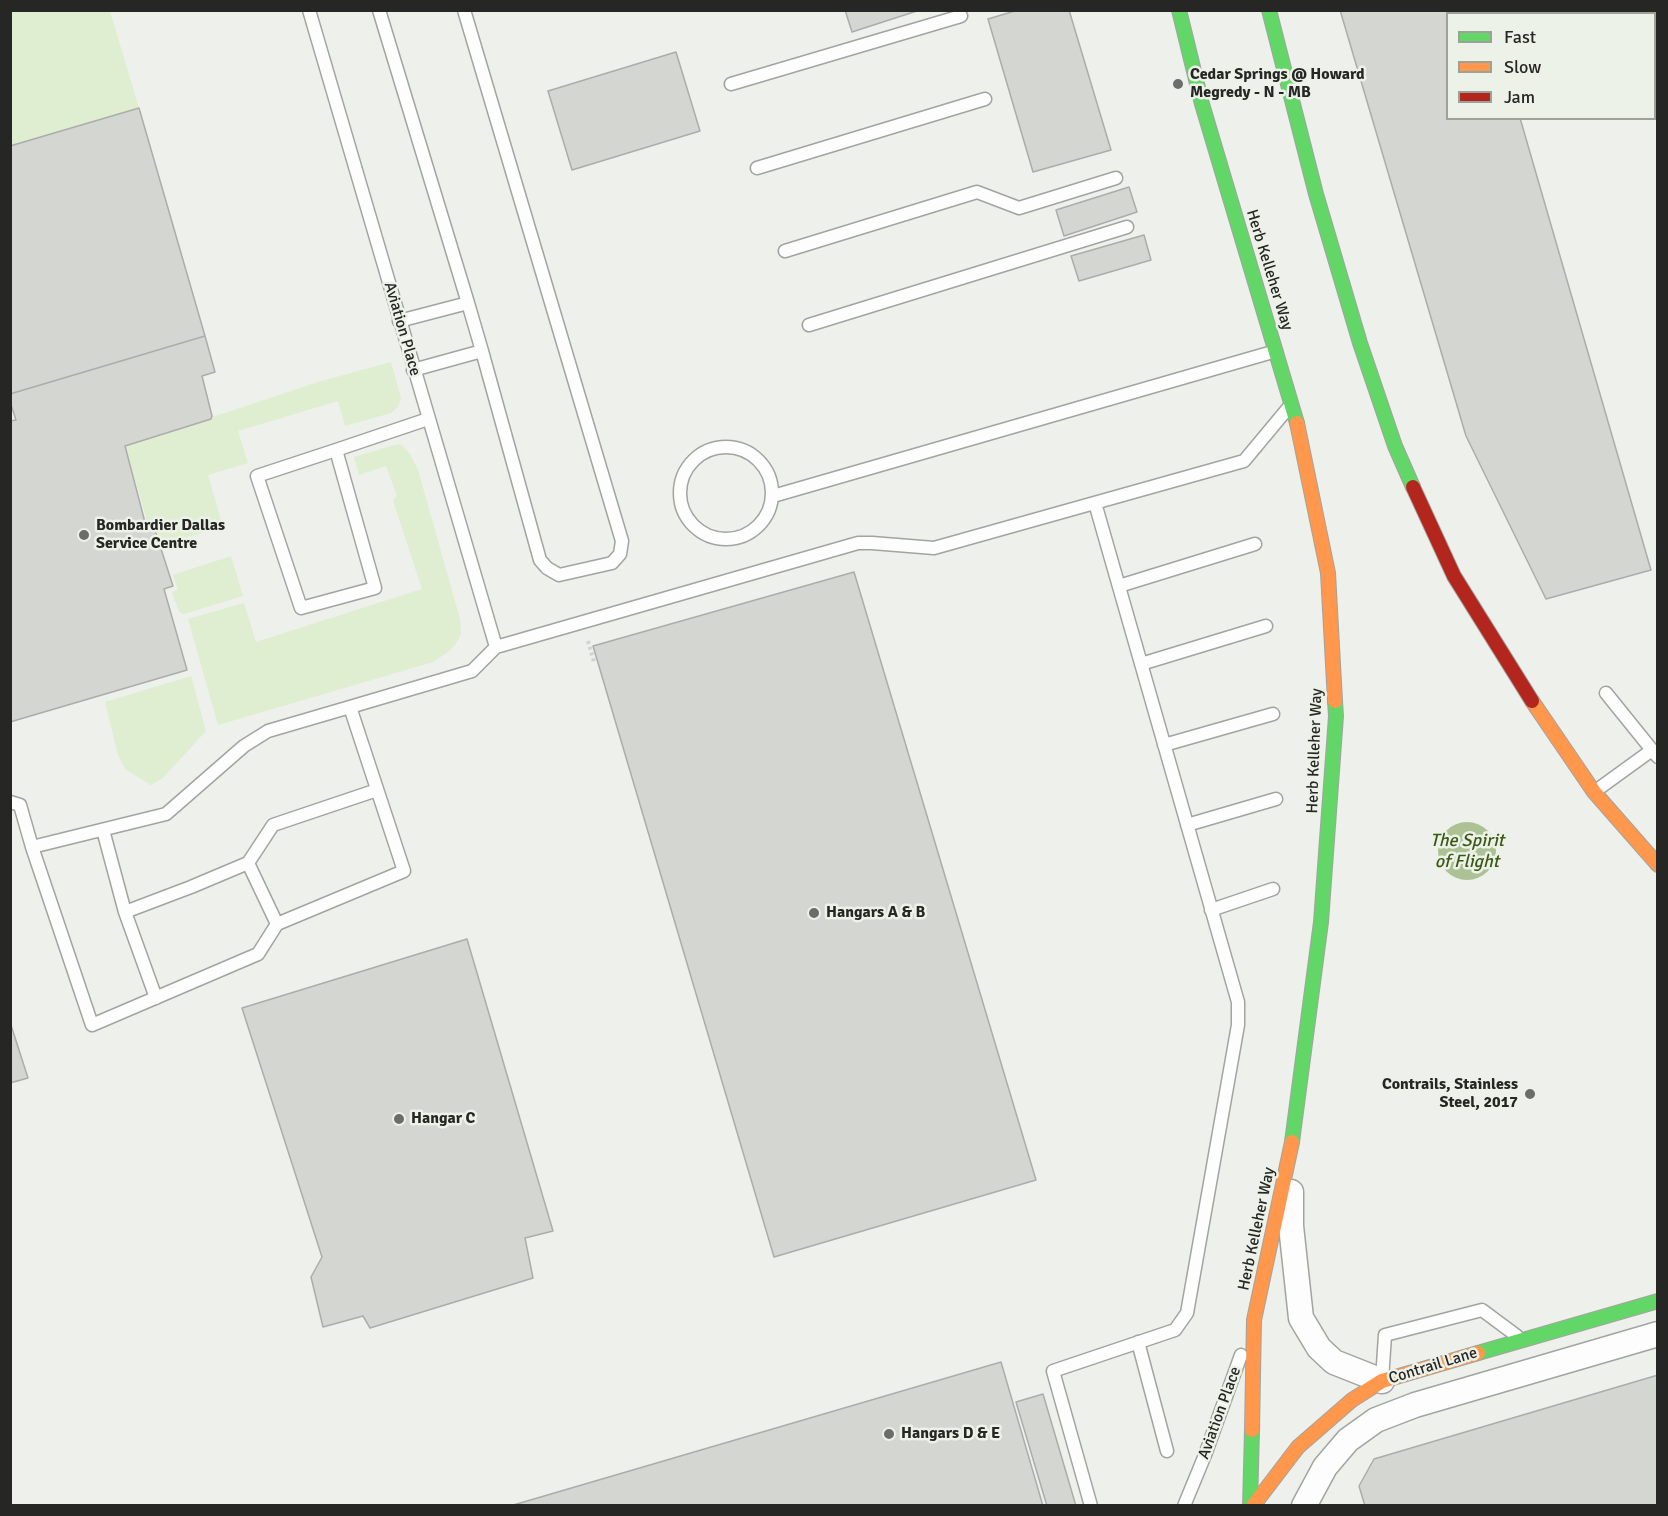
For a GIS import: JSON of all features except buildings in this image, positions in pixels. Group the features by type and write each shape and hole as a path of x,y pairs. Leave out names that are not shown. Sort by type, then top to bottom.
{"main road":[{"name":"Herb Kelleher Way","path":"1179,10 1202,104 1292,404 1308,471 1328,573 1336,716 1321,922 1290,1154 1254,1320 1251,1506"},
{"path":"1269,10 1319,205 1360,343 1395,446 1454,576 1539,713 1594,792 1658,865"},
{"name":"Contrail Lane","path":"1251,1506 1298,1447 1352,1401 1382,1381 1658,1300"}],"street":[{"path":"1290,1154 1292,1226 1301,1318 1319,1348 1334,1362 1382,1381"},
{"name":"Contrail Lane","path":"1304,1506 1325,1467 1348,1440 1376,1420 1415,1405 1658,1334"}],"lane":[{"name":"Aviation Place","path":"309,10 496,647"},
{"path":"379,10 468,303 540,560 547,568 559,575 612,563 620,554 622,541 464,10"},
{"path":"731,84 961,16"},
{"path":"757,168 985,99"},
{"path":"785,251 977,192 1019,207 1116,178"},
{"path":"809,325 1127,227"},
{"path":"399,321 468,303"},
{"path":"413,370 482,351"},
{"path":"773,496 1276,351"},
{"path":"32,847 166,814 243,746 268,731 472,671 496,647 858,543 934,548 1244,460 1292,404"},
{"path":"336,450 375,588 300,608 257,476 428,419"},
{"path":"722,447 738,448 753,455 764,466 771,480 773,496 762,523 751,532 737,537 723,538 709,535 696,527 687,516 680,489 684,473 694,460 706,451 722,447"},
{"path":"1091,1506 1053,1371 1175,1330 1187,1313 1238,1024 1238,1002 1095,503"},
{"path":"1119,586 1255,544"},
{"path":"1141,664 1266,626"},
{"path":"1594,792 1654,754 1606,693"},
{"path":"10,802 20,805 92,1025 258,954 277,924 404,871 350,707"},
{"path":"1164,745 1274,714"},
{"path":"125,912 248,863 273,825 377,790"},
{"path":"1187,825 1276,799"},
{"path":"103,830 125,912 156,998"},
{"path":"248,863 277,924"},
{"path":"1211,910 1273,889"},
{"path":"1382,1381 1385,1335 1482,1310 1522,1340"},
{"name":"Aviation Place","path":"1184,1506 1254,1320"},
{"path":"1138,1342 1167,1451"}],"path":[{"path":"586,632 594,662"}],"shaded area":[{"path":"11,11 110,11 139,108 11,146"},
{"path":"391,362 401,398 398,407 391,413 345,426 338,401 238,431 248,463 208,475 223,527 160,545 153,524 146,526 146,517 125,446 318,382"},
{"path":"398,444 410,454 418,470 460,619 461,634 455,645 433,662 218,725 188,619 244,603 256,642 422,589 393,500 397,496 386,466 359,475 354,457"},
{"path":"231,556 243,596 184,614 179,612 172,592 178,590 173,575"},
{"path":"191,676 206,731 163,778 151,785 125,769 118,755 105,702"}],"water":[{"name":"The Spirit of Flight","path":"1467,822 1478,824 1491,835 1496,851 1494,862 1483,875 1467,880 1456,878 1443,867 1438,851 1440,840 1451,827"}],"traffic: fast":[{"path":"1179,10 1202,104 1297,423"},
{"path":"1269,10 1316,194 1360,343 1395,446 1413,487"},
{"path":"1292,1142 1321,922 1336,716 1335,701"},
{"path":"1478,1353 1658,1301"},
{"path":"1250,1506 1252,1430"}],"traffic: slow":[{"path":"1297,423 1328,573 1335,701"},
{"path":"1532,701 1594,792 1658,865"},
{"path":"1252,1430 1254,1320 1292,1142"},
{"path":"1253,1506 1298,1447 1352,1400 1382,1381 1478,1353"}],"traffic: jam":[{"path":"1413,487 1454,576 1532,701"}],"place":[{"name":"Cedar Springs @ Howard Megredy - N - MB","path":"1178,84"},
{"name":"Bombardier Dallas Service Centre","path":"84,535"},
{"name":"Hangars A & B","path":"814,913"},
{"name":"Contrails, Stainless Steel, 2017","path":"1530,1094"},
{"name":"Hangar C","path":"399,1119"},
{"name":"Hangars D & E","path":"889,1434"}]}
